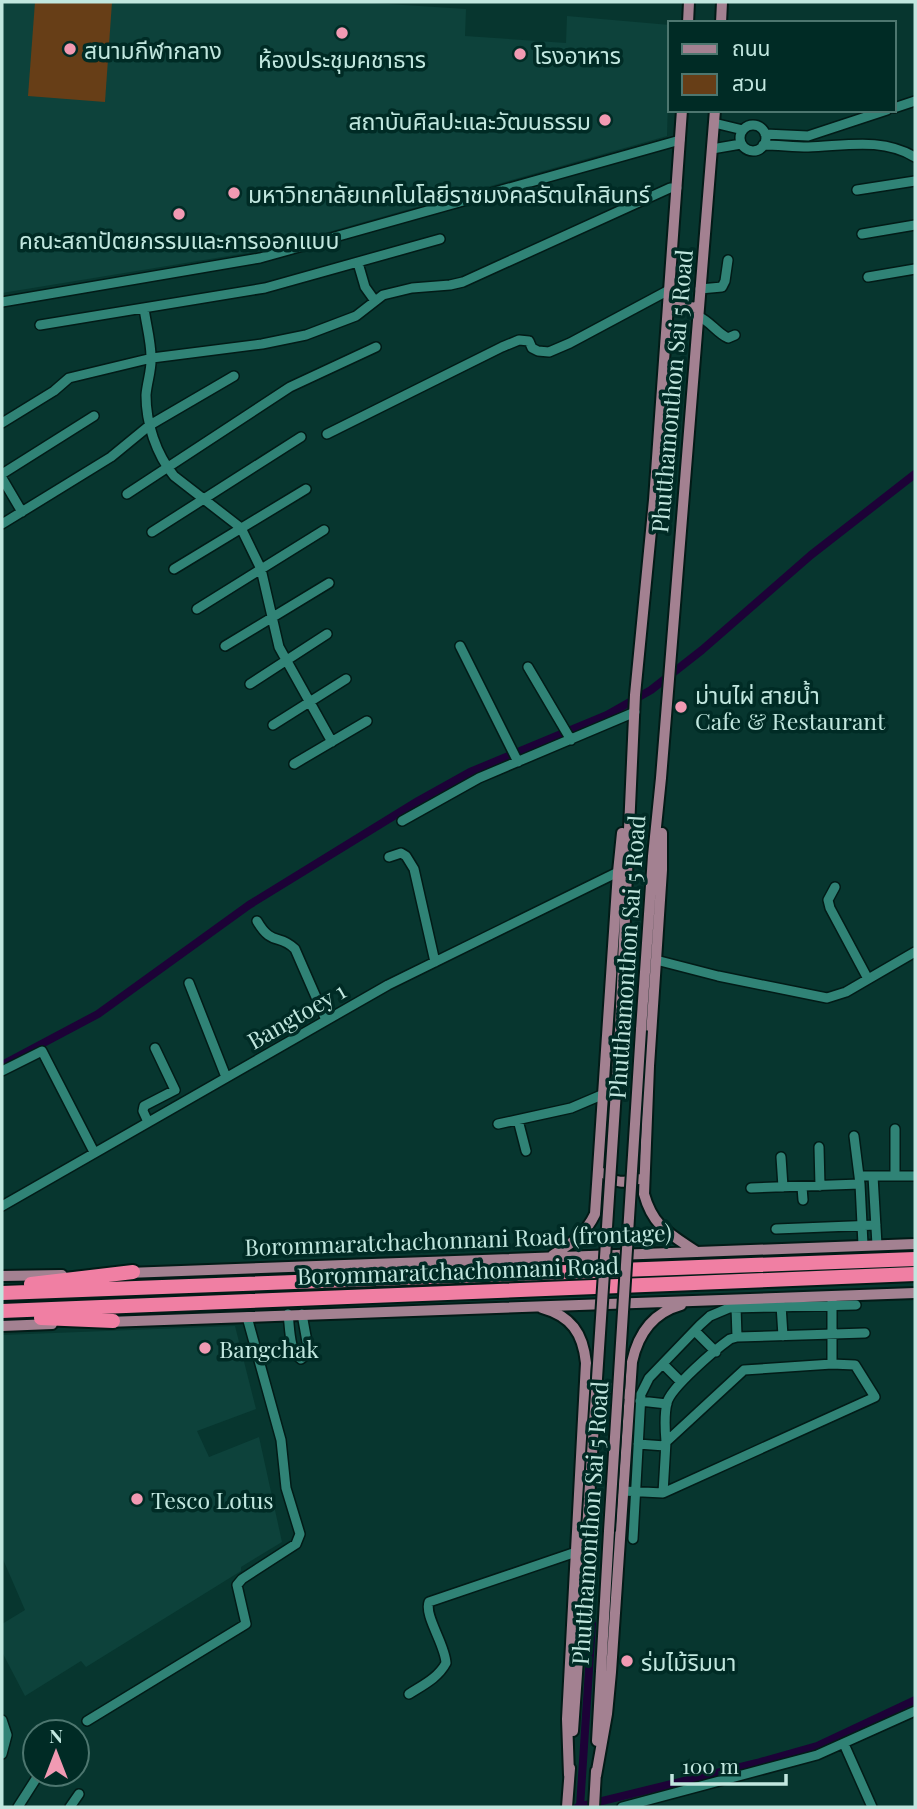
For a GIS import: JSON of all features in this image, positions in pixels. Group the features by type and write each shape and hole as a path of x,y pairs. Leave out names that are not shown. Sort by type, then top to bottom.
{"highway":[{"name":"Borommaratchachonnani Road","path":"2,1291 915,1259"},
{"path":"2,1291 133,1272"},
{"name":"Borommaratchachonnani Road","path":"2,1312 915,1274"},
{"path":"2,1312 113,1321"}],"main road":[{"path":"688,21 689,2"},
{"path":"721,21 722,2"},
{"name":"Phutthamonthon Sai 5 Road","path":"566,1807 620,1030 635,705 654,500 682,112"},
{"name":"Phutthamonthon Sai 5 Road","path":"594,1807 609,1531 653,856 662,778 715,112"},
{"path":"668,305 698,312"},
{"path":"662,778 662,870 644,1194 648,1207 663,1230 697,1252"},
{"path":"551,1256 579,1238 595,1214 618,872 631,782"},
{"path":"600,1158 607,1177 614,1180 630,1182 638,1179 644,1167"},
{"name":"Borommaratchachonnani Road (frontage)","path":"2,1276 915,1244"},
{"path":"2,1326 531,1305 697,1300 832,1300 915,1293"},
{"path":"596,1776 610,1683 629,1491 635,1402 632,1362 635,1346 659,1313 697,1300"},
{"path":"531,1305 565,1317 580,1335 586,1363 567,1719 569,1775"},
{"path":"584,1395 601,1387 609,1387 617,1389 635,1402"}],"street":[{"path":"896,107 915,101"},
{"path":"765,134 808,136 881,112"},
{"path":"714,122 743,130"},
{"path":"741,144 740,136 743,130 747,126 755,125 765,134 763,145"},
{"path":"818,133 823,139 823,145"},
{"path":"2,302 260,258 680,140"},
{"path":"712,149 741,144 752,151 763,145 807,147 884,144 915,157"},
{"path":"858,190 915,181"},
{"path":"2,423 54,391 69,378 152,358 262,344 306,335 348,320 383,295 463,282 670,188 677,188"},
{"path":"862,234 915,225"},
{"path":"40,325 265,288 440,239"},
{"path":"700,289 722,287 727,260"},
{"path":"358,262 365,287 375,301"},
{"path":"868,277 915,269"},
{"path":"327,434 502,347 519,340 528,341 531,348 538,351 549,352 669,290"},
{"path":"144,308 152,358 146,394 154,440 167,468 184,486 241,528 261,569 279,647 332,742"},
{"path":"698,312 722,335 728,338 735,335"},
{"path":"127,494 290,387 376,347"},
{"path":"2,524 111,457 150,425 234,376"},
{"path":"22,512 2,476 94,416"},
{"path":"152,532 301,437"},
{"path":"174,569 306,489"},
{"path":"197,609 324,530"},
{"path":"225,646 329,583"},
{"path":"250,684 327,634"},
{"path":"460,646 515,756"},
{"path":"528,667 568,734"},
{"path":"273,725 346,679"},
{"path":"402,821 515,756 635,705"},
{"path":"294,764 367,721"},
{"path":"389,858 401,853 414,869 435,962"},
{"name":"Bangtoey 1","path":"2,1206 388,985 618,872"},
{"path":"835,887 828,900 830,908 868,979"},
{"path":"257,920 264,933 295,949 326,1020"},
{"path":"656,960 819,998 835,997 915,951"},
{"path":"189,983 226,1077"},
{"path":"148,1122 143,1111 144,1106 175,1090 155,1048"},
{"path":"2,1072 42,1051 94,1153"},
{"path":"498,1124 571,1108 604,1094"},
{"path":"518,1120 526,1151"},
{"path":"895,1129 895,1177"},
{"path":"854,1136 860,1180 863,1245"},
{"path":"819,1147 820,1186"},
{"path":"781,1157 783,1187"},
{"path":"751,1188 820,1186 873,1176 915,1176"},
{"path":"873,1176 877,1245"},
{"path":"802,1186 803,1200"},
{"path":"776,1229 876,1225"},
{"path":"832,1300 832,1364"},
{"path":"633,1539 629,1491 638,1444 635,1402 643,1387 663,1364 715,1313 736,1307 832,1300 856,1305"},
{"path":"781,1305 783,1336"},
{"path":"736,1307 737,1336"},
{"path":"288,1314 293,1349 295,1355 301,1359 309,1353 302,1314"},
{"path":"91,1719 246,1624 237,1585 296,1544 300,1534 286,1488 281,1440 247,1317"},
{"path":"695,1331 716,1352"},
{"path":"663,1493 667,1404 670,1395 730,1339 737,1336 865,1333"},
{"path":"663,1364 681,1382"},
{"path":"629,1491 663,1493 875,1398 855,1365 744,1370 665,1444 638,1444"},
{"path":"635,1402 667,1404"},
{"path":"409,1694 430,1681 446,1663 443,1647 428,1612 429,1602 576,1552"},
{"path":"622,1807 792,1763 844,1744 915,1711"},
{"path":"2,1720 7,1742 2,1754"},
{"path":"844,1744 872,1807"},
{"path":"18,1807 30,1788"},
{"path":"70,1807 79,1794"}],"shaded area":[{"name":"มหาวิทยาลัยเทคโนโลยีราชมงคลรัตนโกสินทร์","path":"2,2 358,2 466,9 465,36 566,43 567,16 668,25 667,136 265,250 2,293"},
{"name":"Tesco Lotus","path":"235,1326 256,1409 197,1431 209,1457 259,1437 282,1542 241,1567 241,1571 86,1667 81,1661 25,1696 2,1652 2,1624 25,1610 2,1557 2,1335"}],"green space":[{"name":"สนามกีฬากลาง","path":"35,2 112,2 105,102 28,96"}],"waterway":[{"path":"2,1065 98,1014 249,905 418,801 470,772 607,715 651,690 702,650 811,555 915,474"},
{"path":"580,1807 592,1624"},
{"path":"578,1807 817,1746 915,1700"}],"place":[{"name":"ห้องประชุมคชาธาร","path":"342,33"},
{"name":"สนามกีฬากลาง","path":"70,49"},
{"name":"โรงอาหาร","path":"520,54"},
{"name":"สถาบันศิลปะและวัฒนธรรม","path":"605,120"},
{"name":"มหาวิทยาลัยเทคโนโลยีราชมงคลรัตนโกสินทร์","path":"234,193"},
{"name":"คณะสถาปัตยกรรมและการออกแบบ","path":"179,214"},
{"name":"ม่านไผ่ สายน้ำ Cafe & Restaurant","path":"681,707"},
{"name":"Bangchak","path":"205,1348"},
{"name":"Tesco Lotus","path":"137,1499"},
{"name":"ร่มไม้ริมนา","path":"627,1661"}]}
